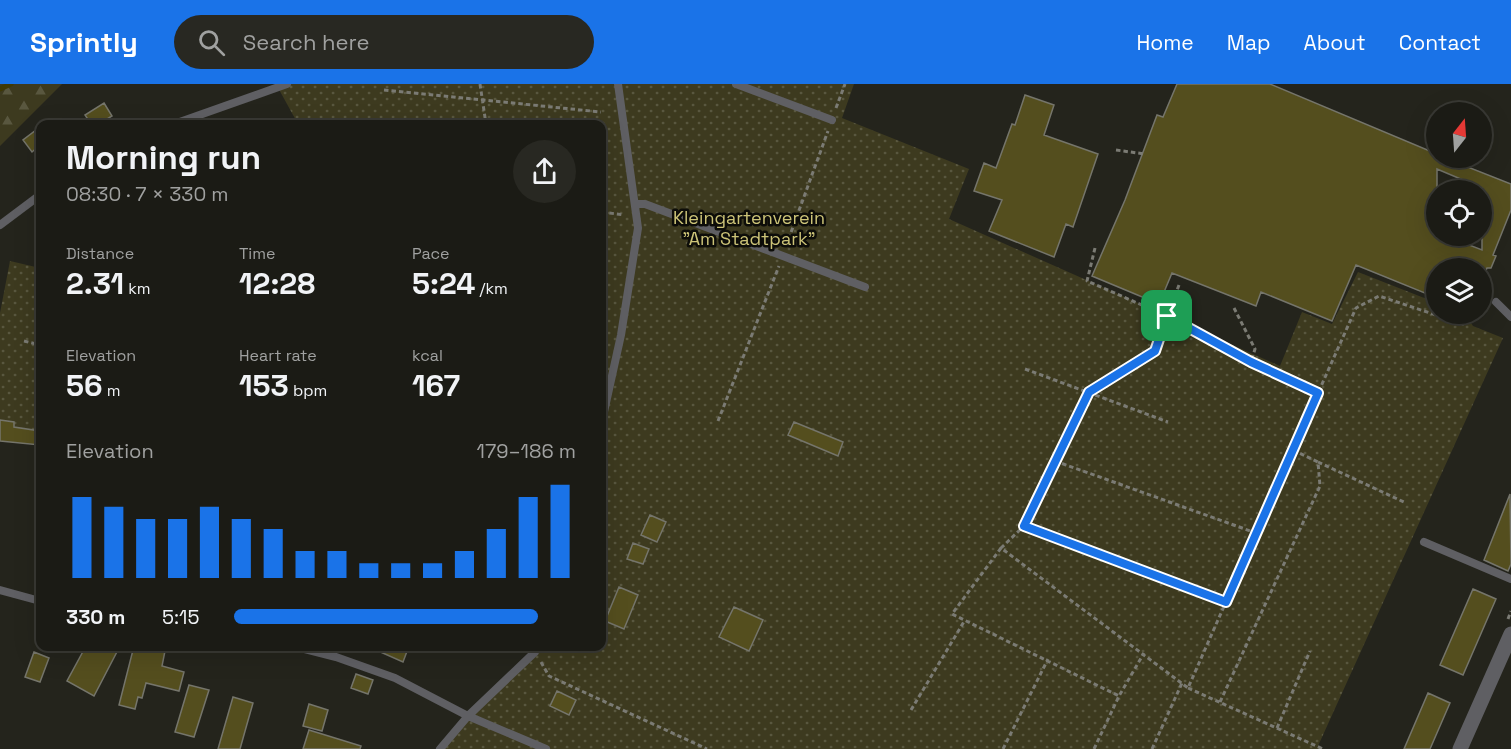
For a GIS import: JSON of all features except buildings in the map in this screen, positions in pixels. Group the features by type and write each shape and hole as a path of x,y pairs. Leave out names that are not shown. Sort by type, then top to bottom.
{"street":[{"path":"1460,749 1511,634"}],"lane":[{"path":"185,120 287,84"},
{"path":"606,403 621,335 638,228 618,84"},
{"path":"736,84 832,120"},
{"path":"0,225 36,198"},
{"path":"635,204 645,204 865,287"},
{"path":"1496,302 1511,317"},
{"path":"1424,542 1511,579"},
{"path":"0,590 36,600"},
{"path":"313,651 395,678 468,716 546,749"},
{"path":"440,749 468,716 534,651"}],"path":[{"path":"480,84 485,120"},
{"path":"384,90 483,102 601,112"},
{"path":"1116,150 1144,154"},
{"path":"606,212 637,216"},
{"path":"1095,248 1088,281 1167,316 1251,362 1318,393"},
{"path":"1119,696 1048,659 952,614 1001,548 1024,526 1089,392 1155,351 1179,285"},
{"path":"1188,688 1356,308 1379,296 1426,312"},
{"path":"1234,308 1255,349 1251,362"},
{"path":"24,341 36,344"},
{"path":"1025,369 1168,422"},
{"path":"1293,450 1406,503"},
{"path":"1055,461 1256,533"},
{"path":"1220,702 1320,486 1318,462"},
{"path":"1024,526 1226,602"},
{"path":"1001,548 1188,688 1323,749"},
{"path":"911,710 965,620"},
{"path":"537,651 549,676 707,749"},
{"path":"1277,728 1310,651"},
{"path":"1094,749 1119,696 1144,653"},
{"path":"1003,749 1048,659"},
{"path":"1152,749 1182,683"}],"green space":[{"path":"0,84 62,84 0,146"},
{"name":"Kleingartenverein \"Am Stadtpark\"","path":"276,84 854,84 842,118 969,169 949,219 1280,366 1302,312 1332,324 1358,272 1426,299 1426,324 1472,324 1503,338 1318,746 1323,749 440,749 533,651 606,651 606,120 296,120"},
{"path":"10,261 36,267 36,432 0,424 0,313"}],"waterway":[{"path":"0,89 11,84"}],"route":[{"path":"1167,316 1251,362 1318,393 1226,602 1024,526 1089,392 1155,351 1167,316"}]}
